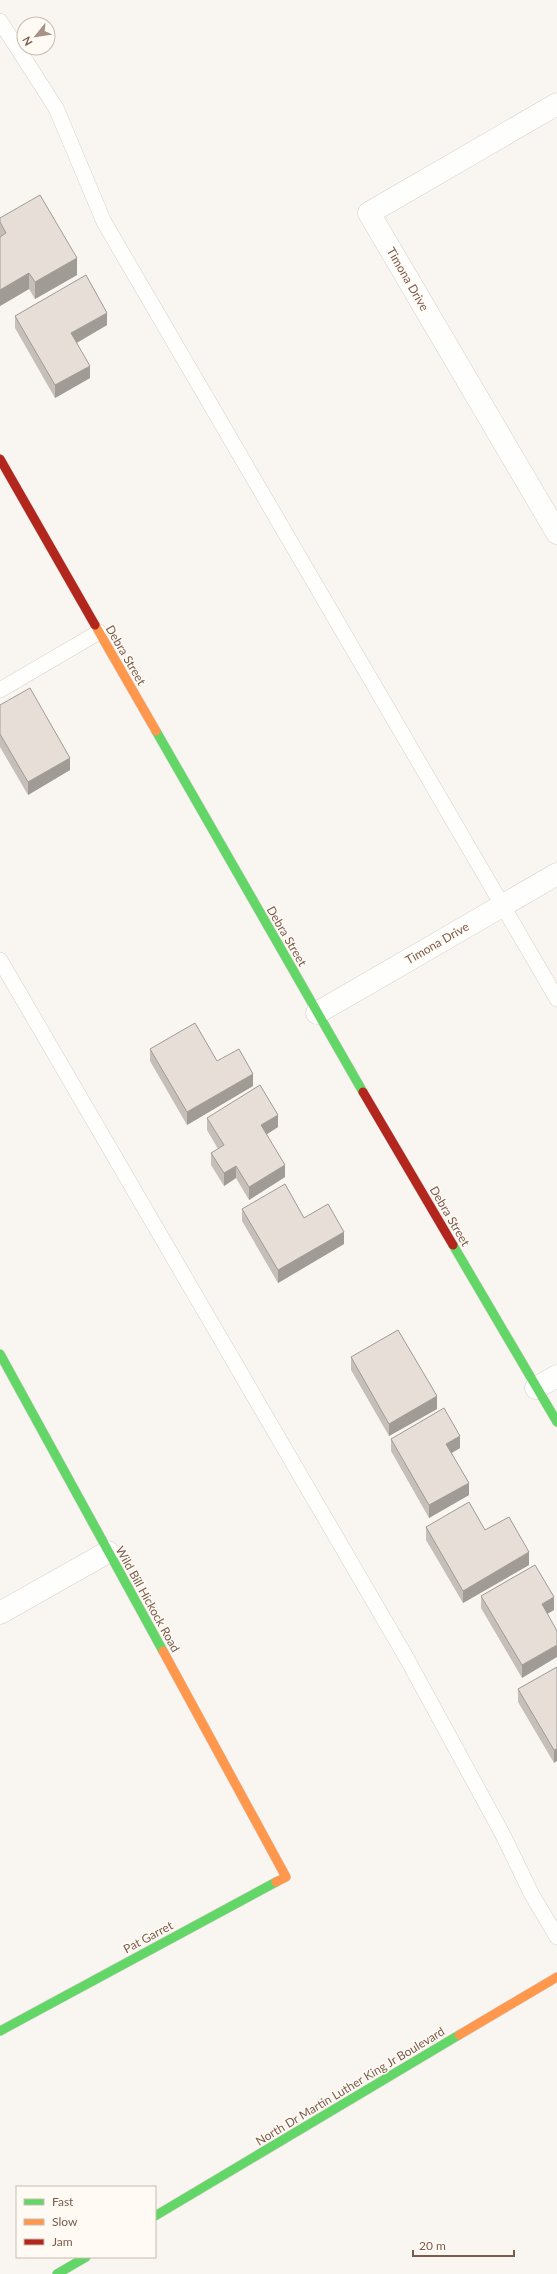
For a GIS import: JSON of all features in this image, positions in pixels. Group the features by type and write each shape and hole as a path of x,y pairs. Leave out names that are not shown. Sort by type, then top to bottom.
{"street":[{"name":"Timona Drive","path":"557,104 370,213 557,533"},
{"name":"Debra Street","path":"0,459 318,1013 557,1422"},
{"name":"Timona Drive","path":"318,1013 557,874"},
{"name":"Wild Bill Hickock Road","path":"0,1354 274,1855"},
{"path":"536,1388 557,1376"},
{"path":"0,1613 108,1552"},
{"name":"Pat Garret","path":"0,2031 286,1877 274,1855"},
{"name":"North Dr Martin Luther King Jr Boulevard","path":"156,2215 557,1977"},
{"path":"57,2274 84,2258"}],"lane":[{"path":"0,21 56,108 104,222 557,999"},
{"path":"0,690 99,632"},
{"path":"0,960 406,1657 503,1835 532,1895 557,1937"}],"building":[{"path":"40,195 77,258 35,282 29,273 0,290 0,237 6,233 0,222 0,218"},
{"path":"86,275 107,313 71,333 90,366 55,385 15,316"},
{"path":"30,688 70,758 28,782 0,734 0,705"},
{"path":"195,1023 217,1061 239,1049 253,1074 187,1112 150,1049"},
{"path":"260,1085 278,1115 261,1125 285,1165 249,1187 236,1166 224,1173 211,1153 224,1145 207,1118"},
{"path":"285,1184 304,1218 328,1204 344,1232 278,1270 242,1209"},
{"path":"398,1330 437,1396 389,1424 351,1357"},
{"path":"444,1408 460,1436 446,1444 469,1483 429,1505 391,1439"},
{"path":"469,1502 485,1530 509,1517 529,1552 463,1591 426,1527"},
{"path":"535,1565 554,1597 542,1604 557,1631 557,1645 522,1665 481,1596"},
{"path":"557,1667 557,1749 554,1750 518,1689"}],"traffic: fast":[{"path":"156,731 363,1092"},
{"path":"453,1245 557,1422"},
{"path":"0,1354 163,1651"},
{"path":"0,2031 276,1882"},
{"path":"156,2215 459,2035"},
{"path":"57,2274 84,2258"}],"traffic: slow":[{"path":"95,625 156,731"},
{"path":"163,1651 286,1877 276,1882"},
{"path":"459,2035 557,1977"}],"traffic: jam":[{"path":"0,459 95,625"},
{"path":"363,1092 453,1245"}]}
